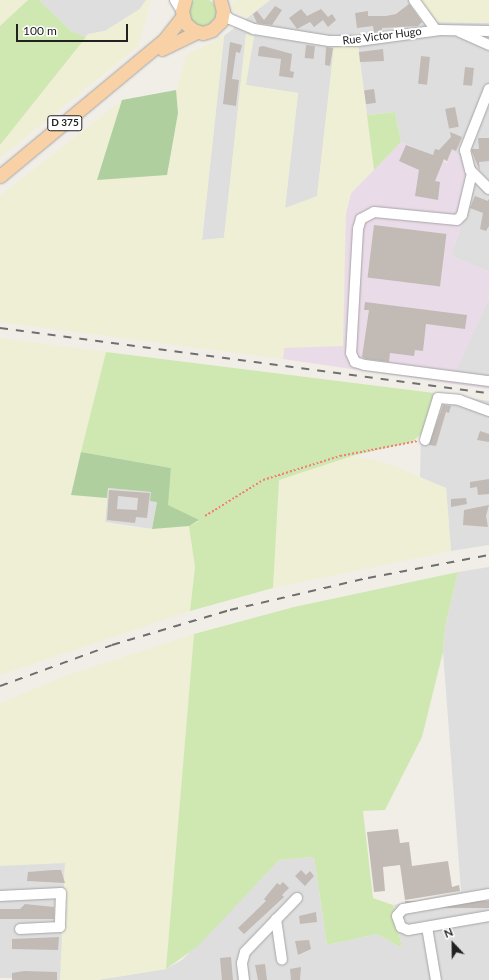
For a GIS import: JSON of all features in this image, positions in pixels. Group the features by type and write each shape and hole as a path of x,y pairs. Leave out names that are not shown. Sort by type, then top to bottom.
{"main road":[{"path":"181,7 187,26 197,32 214,29 223,4"},
{"name":"D 375","path":"0,176 130,69 172,32 181,7"},
{"name":"D 375","path":"130,69 197,32"}],"street":[{"path":"414,0 436,30"},
{"name":"Rue Victor Hugo","path":"223,4 243,25"},
{"name":"Rue Victor Hugo","path":"214,29 243,25 290,37 342,42 436,30 489,31"},
{"name":"Rue Victor Hugo","path":"450,30 489,46"},
{"path":"489,89 465,146 466,159 472,173 489,189"},
{"path":"472,173 462,215 457,220 374,212 361,219 358,229 350,348 353,359 360,364 489,380"},
{"path":"425,440 438,398 459,400 489,412"},
{"path":"0,896 61,893 60,927 20,929"},
{"path":"489,894 399,912 398,922 403,929 427,927 489,916"},
{"path":"244,980 244,954 297,898"},
{"path":"276,919 282,960"},
{"path":"427,927 436,980"}],"path":[{"path":"205,516 264,480 340,456 425,440"}],"shaded area":[{"path":"39,0 146,0 140,9 105,31 89,34 86,37 71,31"},
{"path":"270,0 417,0 436,22 489,23 489,272 451,256 463,218 459,206 466,170 401,142 395,112 367,115 358,45 334,47 317,197 285,208 298,93 245,85 254,36 246,34 224,238 202,240 224,36"},
{"path":"401,142 447,163 451,151 459,154 466,170 459,206 463,218 451,256 489,272 489,298 453,378 489,384 489,389 283,359 284,348 346,213 351,193"},
{"path":"489,298 489,384 453,379 455,371"},
{"path":"434,393 489,401 489,545 451,551 446,488 420,478 421,434"},
{"path":"108,488 151,492 157,502 152,529 105,522"},
{"path":"489,567 489,980 97,980 166,969 182,960 279,860 314,857 327,945 377,934 402,948 393,905 461,891 443,652 445,627 458,572"},
{"path":"0,861 65,863 61,980 0,978"}],"green space":[{"path":"202,-2 212,2 216,12 212,22 202,26 192,22 188,12 192,2"},
{"path":"0,0 28,0 0,26"},
{"path":"28,0 39,0 71,31 86,37 0,145 0,26"},
{"path":"146,0 151,0 138,46 0,158 0,145 88,34 105,31 140,9"},
{"path":"236,0 270,0 247,17 230,9"},
{"path":"417,0 489,0 489,23 436,22"},
{"path":"246,34 254,36 246,85 298,93 285,208 317,196 334,47 358,45 374,170 351,193 346,213 343,346 284,348 283,359 0,322 0,196 122,100 97,179 178,113 176,90 187,55 224,36 202,240 224,238"},
{"path":"176,90 178,113 167,175 97,180 122,100"},
{"path":"395,112 401,142 374,170 367,115"},
{"path":"0,338 106,352 71,495 107,498 105,523 145,529 189,526 195,567 190,611 0,675"},
{"path":"106,352 434,393 421,434 412,442 352,456 279,480 273,588 190,611 195,567 189,526 199,521 167,505 171,468 81,452"},
{"path":"81,452 171,468 168,505 199,520 189,526 152,529 157,502 150,501 151,492 108,488 107,498 71,495"},
{"path":"352,456 387,463 446,488 451,551 273,588 279,480"},
{"path":"458,572 445,627 443,652 422,737 385,810 363,811 373,898 393,905 402,948 377,934 327,945 314,857 279,860 198,946 166,969 194,634 294,607"},
{"path":"194,634 166,969 97,980 60,980 65,863 0,866 0,703 68,675"}],"building":[{"path":"409,4 422,22 418,26 382,28 382,31 374,32 373,26 357,28 355,13 368,11 368,16 386,16 396,14"},
{"path":"275,6 282,10 272,25 257,23 253,14 257,11 264,20"},
{"path":"301,9 307,16 321,9 328,17 332,14 336,20 328,27 323,20 314,27 310,22 297,29 289,18"},
{"path":"230,42 242,45 240,53 236,52 232,79 239,80 236,106 223,104"},
{"path":"306,45 315,46 314,59 305,58"},
{"path":"263,46 292,54 290,71 294,72 293,78 279,76 281,59 258,56 259,47"},
{"path":"326,47 333,48 330,66 325,65"},
{"path":"383,49 384,61 360,62 359,52"},
{"path":"421,56 430,57 427,85 418,84"},
{"path":"465,67 474,68 472,86 463,85"},
{"path":"374,89 376,103 366,104 364,90"},
{"path":"455,107 459,127 449,129 445,109"},
{"path":"450,132 462,137 456,151 452,149 447,161 444,159 435,181 440,182 438,200 415,196 419,170 399,161 406,145 433,155 435,149 439,150 451,137"},
{"path":"478,138 489,138 489,161 479,162 480,171 472,152 472,149 479,149"},
{"path":"475,196 488,201 489,198 489,226 486,231 480,229 483,213 470,208"},
{"path":"374,225 446,234 440,287 368,278"},
{"path":"365,302 467,315 465,329 426,324 423,351 415,350 414,356 390,353 389,362 366,359 362,357 369,310 364,310"},
{"path":"443,405 451,406 449,413 446,412 436,446 429,445"},
{"path":"480,431 489,434 489,442 477,440"},
{"path":"489,479 489,494 478,495 477,487 470,488 470,482"},
{"path":"109,490 150,493 147,518 136,517 135,523 107,520","holes":["118,496 138,498 137,510 117,509"]},
{"path":"466,498 467,504 451,507 451,499"},
{"path":"489,505 486,516 488,527 463,525 464,510"},
{"path":"398,829 400,843 409,842 412,866 448,861 452,887 459,885 460,891 405,900 400,865 383,867 385,891 374,892 367,832"},
{"path":"61,870 65,883 27,881 28,872"},
{"path":"301,870 306,875 310,871 314,876 305,886 295,876"},
{"path":"283,882 289,888 282,895 284,897 244,934 238,928 266,901 264,899 277,883 280,885"},
{"path":"405,901 489,901 489,908 405,908"},
{"path":"25,904 54,907 54,919 0,919 0,909 20,909"},
{"path":"316,912 317,922 300,924 299,916"},
{"path":"59,937 58,950 12,949 12,939"},
{"path":"309,940 311,949 298,955 295,941"},
{"path":"231,957 233,980 222,980 220,958"},
{"path":"265,964 267,980 258,980 255,965"},
{"path":"301,967 300,980 291,980 290,969"},
{"path":"24,971 57,972 57,980 12,980 12,973"}],"railway":[{"path":"0,328 489,393"},
{"path":"0,686 112,645 230,610 368,578 489,555"}]}
